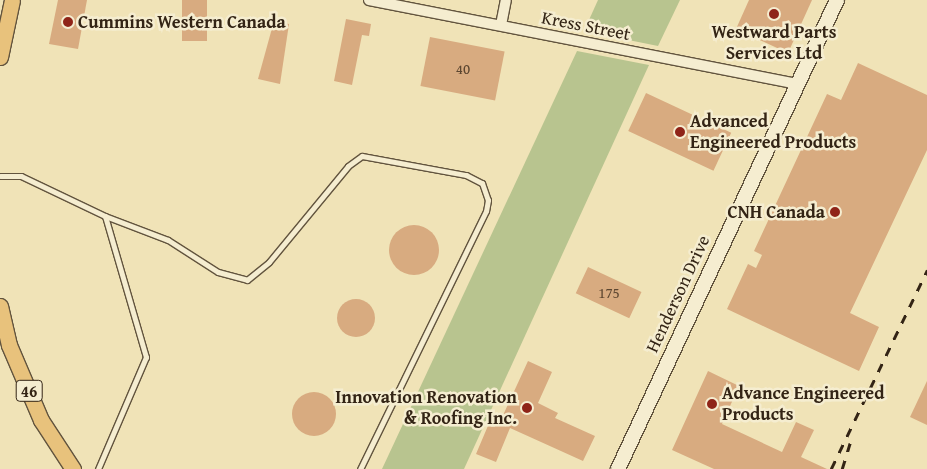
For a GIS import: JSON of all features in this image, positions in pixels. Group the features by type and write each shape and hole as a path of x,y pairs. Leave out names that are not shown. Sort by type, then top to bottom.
{"main road":[{"path":"0,57 12,0"},
{"name":"46","path":"0,306 9,345 41,420 73,469"}],"street":[{"name":"Kress Street","path":"370,0 797,84"},
{"path":"501,25 506,0"},
{"name":"Henderson Drive","path":"618,469 837,0"}],"lane":[{"path":"0,176 21,176 105,216 168,240 218,272 247,280 269,262 348,166 362,156 466,175 482,183 488,200 486,211 360,469"},
{"path":"98,469 146,357 105,216"}],"green space":[{"path":"598,0 680,0 658,46 584,31"},
{"path":"577,51 649,65 464,469 382,469"}],"building":[{"name":"Cummins Western Canada","path":"58,0 87,0 78,49 49,44"},
{"path":"182,0 207,0 207,41 182,41"},
{"name":"Westward Parts Services Ltd","path":"749,0 812,0 788,53 736,29"},
{"path":"346,19 371,24 369,36 362,35 352,85 334,81"},
{"path":"274,21 289,24 280,84 258,79"},
{"path":"430,37 505,52 495,101 420,86"},
{"name":"CNH Canada","path":"858,63 927,95 927,150 850,313 879,327 859,371 727,309 748,264 756,268 762,255 754,251 827,94 841,100"},
{"name":"Advanced Engineered Products","path":"646,93 731,133 713,171 628,131"},
{"path":"414,225 428,229 435,236 439,250 435,264 428,271 414,275 400,271 393,264 389,250 393,236 400,229"},
{"path":"588,267 641,292 629,318 576,293"},
{"path":"356,299 369,305 375,318 369,331 356,337 343,331 337,318 343,305"},
{"name":"Innovation Renovation & Roofing Inc.","path":"528,361 552,372 538,403 558,413 555,418 595,436 583,461 510,428 496,462 476,454 490,421 499,424"},
{"name":"Advance Engineered Products","path":"708,371 739,386 722,424 782,452 796,422 814,430 801,457 827,469 714,469 672,450"},
{"path":"927,381 927,425 910,417"},
{"path":"314,392 326,396 332,402 336,414 332,426 326,432 314,436 302,432 296,426 292,414 296,402 302,396"}],"railway":[{"path":"831,469 927,270"},
{"path":"842,469 850,443"}],"place":[{"name":"Westward Parts Services Ltd","path":"774,14"},
{"name":"Cummins Western Canada","path":"68,22"},
{"name":"Advanced Engineered Products","path":"680,132"},
{"name":"CNH Canada","path":"835,212"},
{"name":"Advance Engineered Products","path":"712,404"},
{"name":"Innovation Renovation & Roofing Inc.","path":"527,408"}]}
